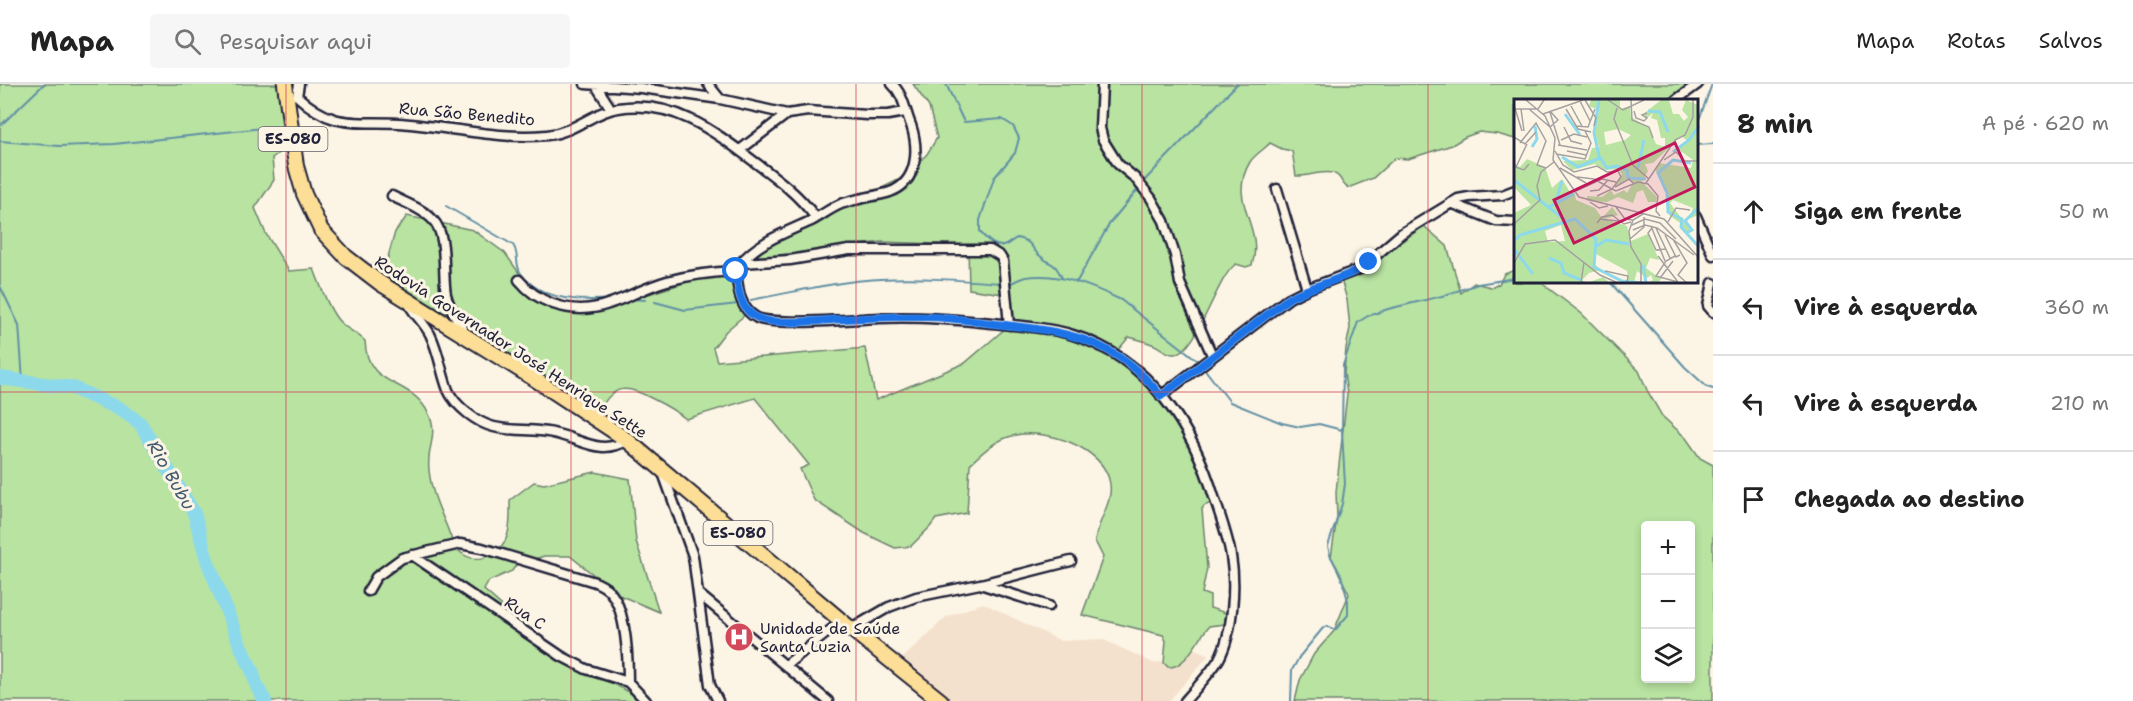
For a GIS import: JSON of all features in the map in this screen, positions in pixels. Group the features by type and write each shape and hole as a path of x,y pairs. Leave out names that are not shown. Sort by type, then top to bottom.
{"main road":[{"name":"Rodovia Governador José Henrique Sette","path":"290,92 296,166 304,194 315,220 331,242 346,257 406,300 468,337 627,440 941,701"}],"street":[{"path":"290,92 299,84"},
{"path":"585,84 641,88 720,99 787,114 808,111 888,115 905,112"},
{"path":"708,84 720,99"},
{"path":"892,84 902,96 905,112 912,128 916,152 915,165 910,175 901,186 891,191 847,202 765,243 748,254 739,267 738,288 744,304 751,314 763,320 805,321 921,316 1060,332 1107,350 1136,369 1150,382 1182,423 1198,451 1212,486 1232,559 1232,610 1224,644 1213,669 1185,701"},
{"path":"1102,84 1100,128 1102,140 1118,164 1135,178 1151,198 1164,221 1175,255 1180,283 1212,355"},
{"path":"1677,99 1698,84"},
{"path":"596,85 611,109"},
{"name":"Rua São Benedito","path":"290,92 318,113 338,121 418,125 530,136 574,129 611,109 641,107 671,111 703,125 740,150 797,194 816,218"},
{"path":"740,150 787,114"},
{"path":"1277,189 1307,289"},
{"path":"1161,396 1212,355 1247,331 1276,306 1307,289 1360,269 1402,233 1451,203 1463,198 1502,195 1514,190"},
{"path":"392,196 427,215 437,225 442,244 448,301 451,311 468,337"},
{"path":"1451,203 1496,221 1514,222"},
{"path":"1698,221 1713,255"},
{"path":"519,280 537,297 549,302 563,307 592,309 614,303 669,280 849,250 990,250 1000,256 1002,261 1009,325"},
{"path":"1713,283 1708,306 1713,312"},
{"path":"406,300 413,314 429,332 439,355 449,391 478,420 493,427 547,431 591,447 617,446 627,440"},
{"path":"660,467 693,556 700,595 710,685 718,701"},
{"path":"368,591 381,571 402,558 455,544 467,545 532,563 603,585 619,607 627,657 628,682 646,701"},
{"name":"Rua C","path":"412,555 561,656 592,671 628,682"},
{"path":"786,665 847,625 916,597 980,584 1071,561"},
{"path":"980,584 1049,606"},
{"path":"700,595 828,701"}],"shaded area":[{"path":"983,603 1061,641 1102,639 1153,663 1170,661 1188,646 1209,655 1169,701 954,701 902,659 946,617"}],"green space":[{"path":"0,84 282,84 289,145 272,158 274,180 255,208 266,234 289,271 314,269 333,313 345,326 365,341 367,356 373,367 380,375 408,391 426,409 433,433 429,461 432,485 438,506 457,549 471,558 484,558 496,552 505,541 508,532 510,500 534,482 544,484 595,472 630,479 636,541 659,612 619,595 570,556 544,556 516,565 512,571 489,581 484,590 549,647 632,694 638,701 0,701"},
{"path":"913,84 1689,84 1670,99 1514,99 1514,139 1479,132 1452,145 1408,159 1395,158 1373,178 1348,188 1335,174 1296,176 1292,151 1270,143 1252,159 1244,176 1242,189 1254,238 1255,251 1252,265 1246,267 1236,264 1228,272 1198,330 1182,351 1173,354 1155,345 1129,337 1112,357 1130,364 1142,382 1172,416 1196,455 1215,501 1202,509 1207,568 1202,593 1210,596 1210,608 1226,613 1225,624 1209,626 1186,658 1168,667 1164,663 1166,641 1163,635 1082,615 1103,557 1095,541 1109,498 1110,484 1106,471 1097,460 1085,450 1071,443 1056,437 1025,434 1012,436 994,444 970,464 967,513 936,519 911,546 895,548 864,533 814,500 800,469 809,465 755,398 686,419 644,394 622,389 610,396 599,412 383,275 395,232 407,216 473,230 505,253 531,290 556,303 594,311 713,274 730,278 737,302 746,314 726,331 713,348 717,361 865,348 876,400 965,363 1007,327 1010,295 969,289 968,245 882,242 747,259 762,248 906,176 927,154 937,138 929,107"},
{"path":"1424,226 1447,246 1461,293 1474,283 1491,287 1499,284 1504,274 1514,270 1514,284 1543,284 1581,313 1639,371 1662,416 1686,438 1700,458 1713,465 1713,701 1295,701 1300,680 1314,654 1334,631 1349,594 1331,557 1337,517 1336,492 1347,394 1344,373 1350,328 1347,300 1341,279 1364,268"}],"waterway":[{"path":"0,126 44,84"},
{"path":"946,84 964,122 1002,119 1013,126 1019,138 1015,153 994,178 980,220 980,232 990,242 1000,246 1017,238 1026,241 1043,259 1054,266 1062,278"},
{"path":"1143,182 1237,84"},
{"path":"1698,122 1712,84"},
{"path":"0,141 59,146 114,144 263,128"},
{"path":"1698,145 1713,144"},
{"path":"1076,283 1110,223 1139,188"},
{"path":"446,206 513,245 520,272 538,289 561,298 612,299"},
{"path":"1512,278 1514,272"},
{"path":"1009,284 1026,277 1038,276 1075,281 1098,290 1121,300 1197,360"},
{"path":"1291,701 1292,670 1300,656 1323,628 1327,626 1336,629 1348,615 1348,601 1341,575 1330,555 1328,546 1342,504 1345,484 1342,432 1343,365 1358,322 1388,309 1442,296 1478,284 1514,278"},
{"path":"751,300 864,280 926,279 1001,283"},
{"path":"1612,284 1685,367 1707,387 1713,389"},
{"path":"0,286 19,325 23,381"},
{"path":"632,299 645,300"},
{"path":"655,302 685,310 738,304"},
{"path":"1203,367 1230,402 1282,423 1300,427 1319,424 1342,430"},
{"name":"Rio Bubu","path":"0,378 73,388 120,409 140,423 194,513 207,560 257,687 265,701"}],"place":[{"name":"Unidade de Saúde Santa Luzia","path":"739,637"}],"route":[{"path":"736,271 739,294 744,304 751,314 763,320 805,321 913,316 1060,332 1076,336 1107,350 1136,369 1161,396 1289,298 1350,274 1369,262"}]}
